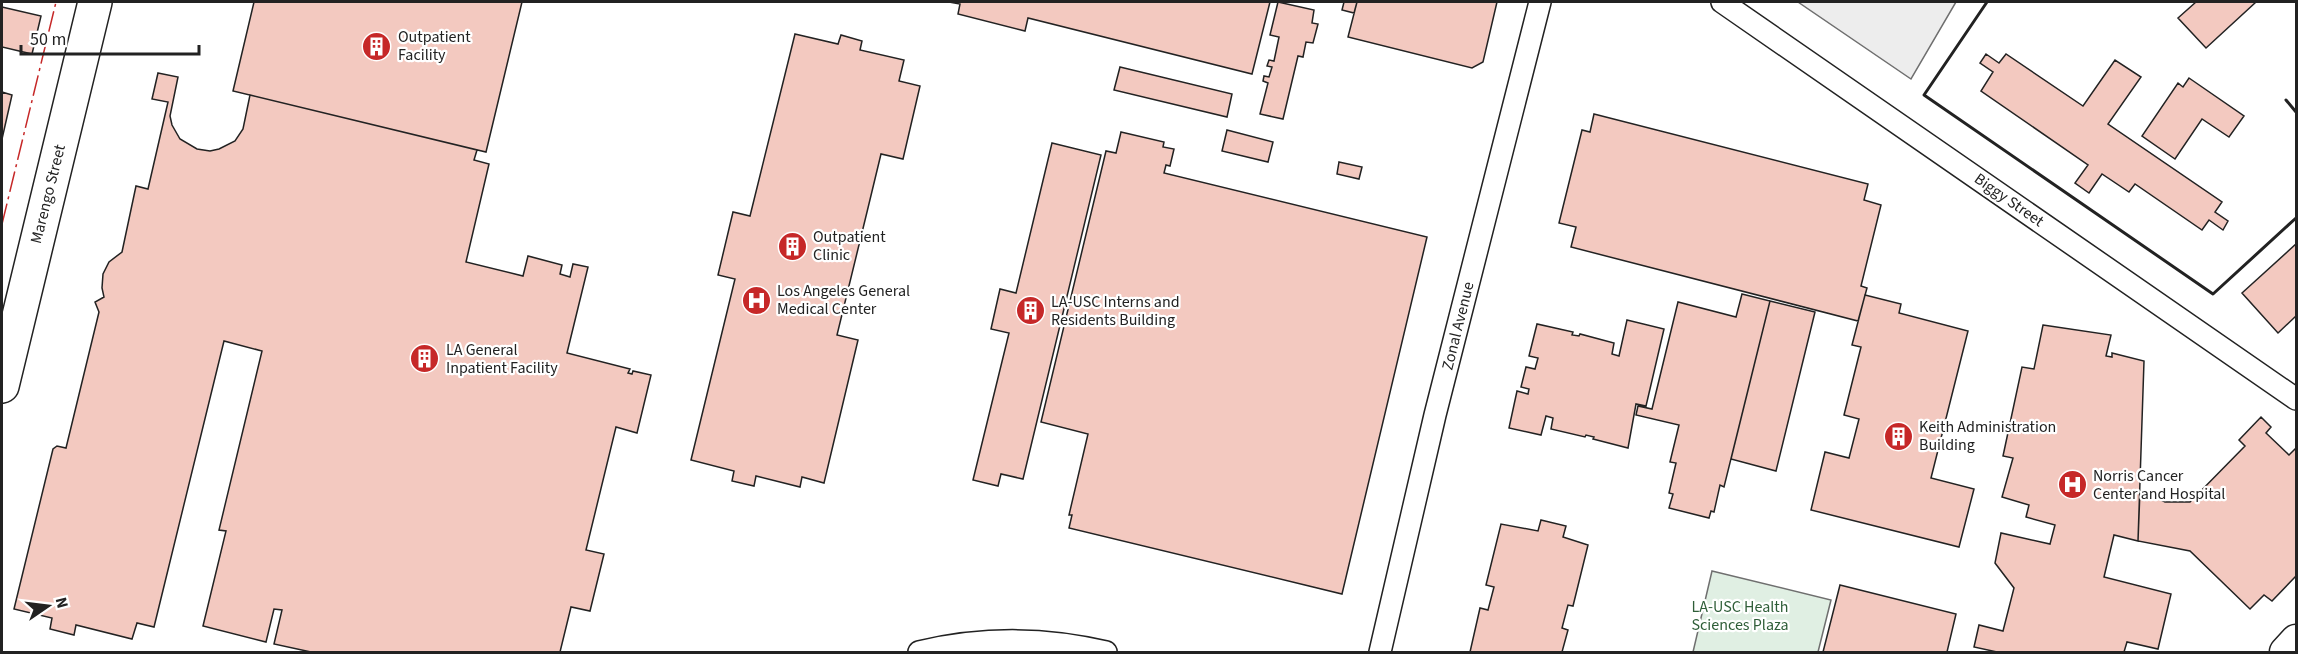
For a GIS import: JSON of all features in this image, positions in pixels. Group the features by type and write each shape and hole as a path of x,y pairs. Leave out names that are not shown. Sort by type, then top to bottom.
{"main road":[{"name":"Marengo Street","path":"2,386 5,352 94,2"}],"street":[{"name":"Zonal Avenue","path":"1380,652 1435,415 1540,2"},
{"name":"Biggy Street","path":"1722,2 2296,399"},
{"path":"919,652 948,645 1018,639 1051,642 1106,652"},
{"path":"2285,652 2296,640"}],"green space":[{"name":"LA-USC Health Sciences Plaza","path":"1712,571 1831,600 1818,652 1693,652"}],"shaded area":[{"path":"1798,2 1956,2 1911,79"}],"building":[{"name":"Outpatient Facility","path":"254,2 522,2 486,152 233,91"},
{"path":"949,2 1270,2 1252,74 1028,18 1025,31 958,14 960,4"},
{"path":"1278,2 1314,10 1312,23 1318,24 1313,43 1306,42 1303,57 1298,56 1283,119 1260,114 1268,83 1263,81 1264,76 1269,77 1272,67 1267,66 1269,60 1274,61 1279,37 1270,35"},
{"path":"1344,2 1357,2 1354,13 1342,10"},
{"path":"1357,2 1497,2 1483,62 1472,68 1348,37"},
{"path":"2196,2 2256,2 2206,48 2178,18"},
{"path":"2,7 41,16 32,54 2,47"},
{"name":"Outpatient Clinic","path":"795,34 838,44 841,35 862,41 860,50 904,60 899,81 920,86 903,159 881,154 837,335 858,340 824,483 802,477 800,487 756,476 754,486 732,481 734,471 691,460 735,279 718,275 733,212 750,216"},
{"path":"1986,54 1999,63 2006,54 2083,106 2115,60 2141,77 2108,124 2222,202 2215,212 2228,221 2223,230 2209,220 2202,230 2135,184 2129,192 2102,174 2089,193 2075,183 2088,165 1981,91 1993,72 1980,63"},
{"path":"1120,67 1232,94 1227,117 1114,90"},
{"name":"LA General Inpatient Facility","path":"158,73 178,77 170,116 172,125 180,139 197,149 210,151 235,141 243,129 250,95 477,150 474,160 489,164 466,262 523,276 528,256 562,265 560,274 570,277 573,264 588,267 567,353 630,369 628,373 632,374 633,371 651,375 637,433 616,427 586,550 604,554 590,611 571,607 560,652 311,652 274,644 282,610 274,609 266,642 203,626 226,531 219,530 262,351 224,341 154,627 137,623 132,639 76,625 74,635 50,629 52,618 14,609 53,449 57,446 66,448 99,312 95,302 104,297 103,274 109,262 122,252 136,186 148,189 168,102 152,99"},
{"path":"2189,78 2244,116 2229,137 2202,119 2175,159 2142,136 2178,83 2183,87"},
{"path":"2,92 12,95 2,139"},
{"path":"1594,114 1868,184 1864,200 1881,205 1861,286 1867,288 1858,321 1571,247 1576,227 1559,223 1582,130 1590,132"},
{"path":"1227,130 1273,142 1268,162 1222,151"},
{"path":"1121,132 1164,142 1163,147 1174,149 1170,166 1166,165 1164,173 1427,237 1342,594 1069,528 1072,515 1069,515 1088,434 1041,422 1106,151 1116,153"},
{"name":"LA-USC Interns and Residents Building","path":"1052,143 1101,155 1023,479 1001,474 998,486 973,480 1009,333 991,329 1000,289 1016,293"},
{"path":"1339,162 1362,167 1359,179 1337,174"},
{"path":"2296,244 2296,316 2278,333 2242,293"},
{"path":"1742,294 1770,301 1724,487 1720,485 1714,512 1711,511 1709,518 1669,508 1673,494 1669,493 1676,463 1670,462 1679,425 1636,415 1638,406 1652,409 1678,302 1736,317"},
{"name":"Keith Administration Building","path":"1865,295 1901,304 1899,313 1968,331 1931,478 1974,489 1959,547 1811,510 1825,452 1849,458 1859,419 1844,415 1861,347 1852,345"},
{"path":"1770,301 1815,312 1776,471 1731,459"},
{"path":"1627,320 1664,329 1646,406 1636,404 1628,448 1586,435 1585,437 1551,429 1553,418 1546,416 1541,435 1509,428 1517,391 1528,394 1529,389 1521,387 1526,367 1535,369 1538,358 1529,356 1537,324 1573,332 1572,335 1579,336 1580,334 1614,343 1612,354 1619,356"},
{"name":"Norris Cancer Center and Hospital","path":"2043,325 2111,335 2106,356 2112,357 2112,353 2144,361 2138,541 2114,535 2104,577 2171,594 2158,649 2127,642 2124,652 1997,652 1974,647 1979,625 2003,631 2014,588 1995,563 2001,533 2050,544 2055,525 2026,517 2029,505 2002,497 2013,458 2003,456 2022,367 2034,369"},
{"path":"2261,417 2271,427 2266,433 2289,455 2296,448 2296,576 2272,601 2264,595 2250,609 2190,551 2138,541 2140,490 2165,502 2190,502 2245,446 2239,440"},
{"path":"1541,520 1566,526 1563,537 1588,545 1573,606 1568,605 1562,628 1568,630 1562,652 1470,652 1480,608 1488,610 1494,587 1486,585 1501,524 1538,531"},
{"path":"1840,585 1956,614 1947,652 1823,652"}],"wall":[{"path":"1987,2 1924,95 2213,294 2296,218"},
{"path":"2286,100 2296,112"}],"power":[{"path":"2,224 56,2"}],"place":[{"name":"Outpatient Facility","path":"377,46"},
{"name":"Outpatient Clinic","path":"792,246"},
{"name":"Los Angeles General Medical Center","path":"756,300"},
{"name":"LA-USC Interns and Residents Building","path":"1030,311"},
{"name":"LA General Inpatient Facility","path":"425,359"},
{"name":"Keith Administration Building","path":"1898,436"},
{"name":"Norris Cancer Center and Hospital","path":"2072,485"}]}
